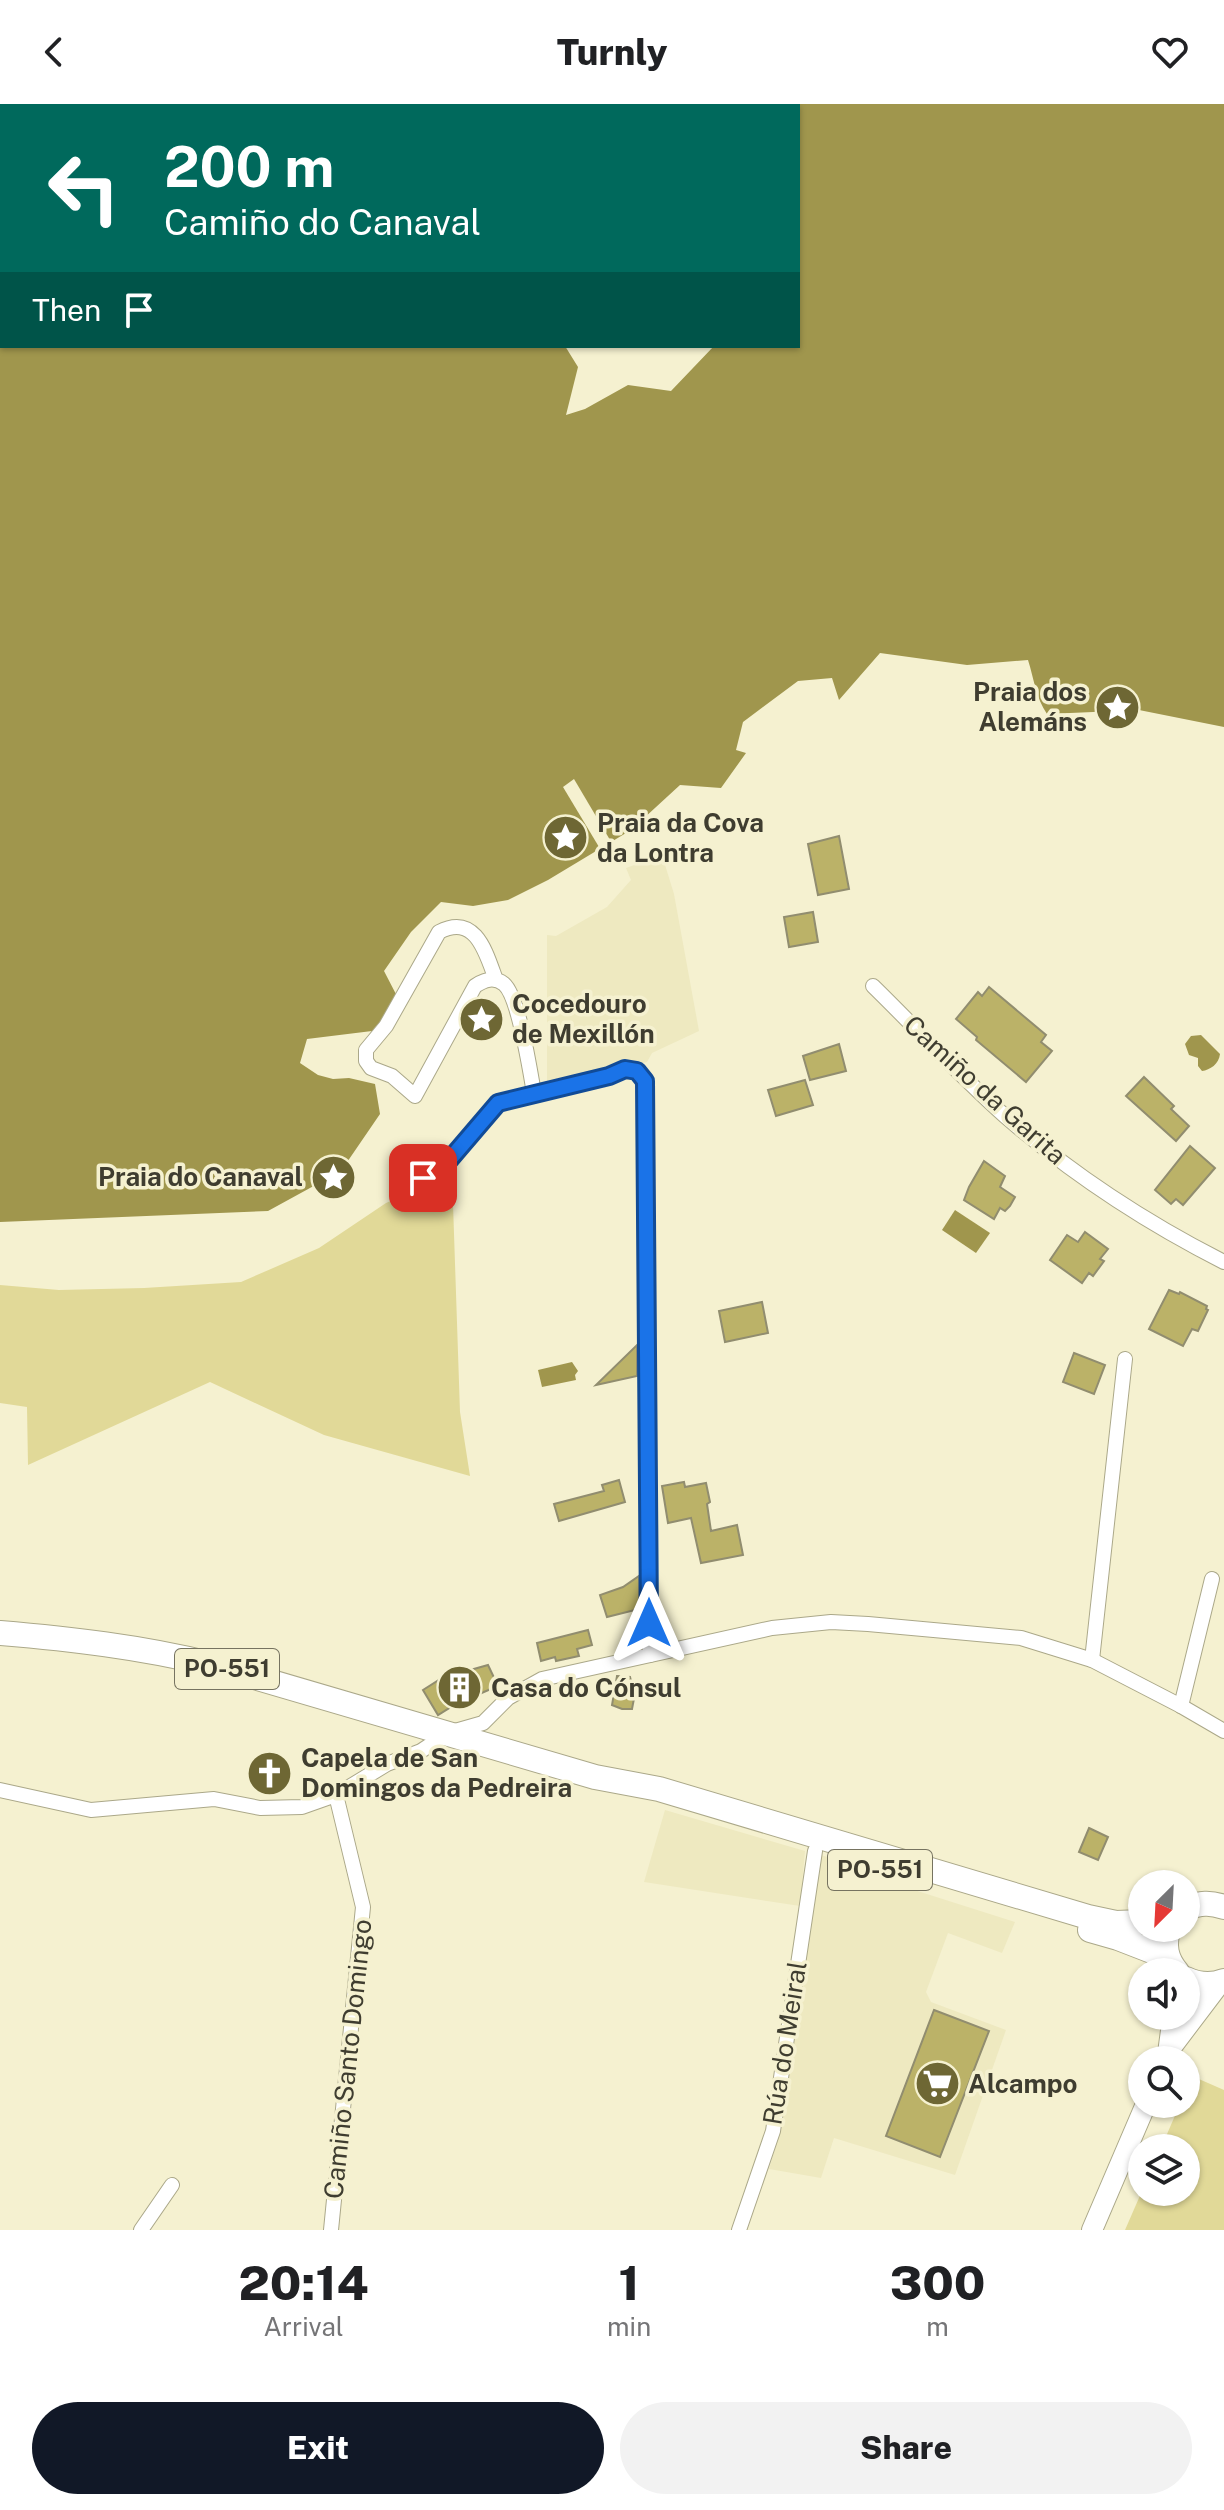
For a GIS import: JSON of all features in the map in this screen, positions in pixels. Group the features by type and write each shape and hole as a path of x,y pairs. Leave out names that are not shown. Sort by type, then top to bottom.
{"main road":[{"name":"PO-551","path":"0,1633 164,1653 210,1664 595,1777 660,1804 745,1830 762,1828 945,1882 1020,1897 1088,1917 1128,1923"},
{"name":"PO-551","path":"595,1777 659,1789 846,1857 919,1874 1118,1938 1154,1958"},
{"path":"1200,1903 1224,1907"},
{"name":"PO-551","path":"1200,1984 1222,1982"},
{"path":"1174,2046 1222,1982"},
{"path":"1092,2230 1140,2118"}],"street":[{"path":"496,980 485,949 467,929 450,926 439,932 386,1026 366,1050 366,1061 371,1068 392,1076 415,1096 475,986 484,980 496,980 506,985 513,1004 527,1048 534,1093"},
{"name":"Camiño da Garita","path":"873,986 1004,1115 1087,1181 1174,1237 1224,1262"},
{"path":"423,1178 445,1165 498,1103 609,1076 625,1069 637,1071 645,1081 650,1655"},
{"path":"1092,1660 1125,1359"},
{"path":"1181,1706 1212,1579"},
{"path":"0,1790 91,1810 214,1799 260,1808 302,1807 336,1795 387,1764 421,1751 448,1733 483,1723 508,1698 542,1679 772,1628 831,1622 1021,1638 1092,1660 1224,1731"},
{"name":"Camiño Santo Domingo","path":"331,2230 363,1907 336,1795"},
{"name":"Rúa do Meiral","path":"739,2230 773,2131 816,1844"},
{"path":"141,2230 172,2185"}],"shaded area":[{"path":"800,104 1224,104 1224,727 1139,710 1047,714 1028,660 967,665 880,653 839,700 832,678 798,681 743,722 736,750 746,753 721,788 680,785 631,830 548,880 508,900 473,906 441,902 411,932 384,971 399,1000 372,1031 307,1039 300,1063 318,1075 375,1084 380,1114 341,1171 268,1211 0,1222 0,348 566,348 578,367 566,415 585,409 628,385 671,391 712,348 800,348"},
{"path":"662,855 674,894 699,1031 652,1053 647,1062 547,1085 547,935 556,936 607,907 631,880 626,868"},
{"path":"1201,1035 1220,1054 1214,1066 1202,1071 1198,1058 1189,1055 1185,1044 1191,1036"},
{"path":"452,1174 460,1412 470,1476 324,1435 210,1382 28,1465 27,1407 0,1403 0,1285 59,1290 241,1282 319,1248 386,1203"},
{"path":"955,1210 990,1233 976,1253 942,1230"},
{"path":"572,1362 578,1371 576,1380 542,1387 538,1370"},
{"path":"665,1810 805,1851 800,1906 644,1882"},
{"path":"821,1855 865,1869 864,1874 1015,1922 1002,1953 948,1933 926,1992 931,2002 1006,2030 955,2175 834,2138 821,2178 769,2169 782,2126"},
{"path":"1200,2080 1224,2090 1224,2230 1125,2230 1135,2206 1200,2206 1200,2134 1167,2134 1174,2118 1200,2118"}],"pier":[{"path":"574,779 613,845 602,852 563,787"}],"building":[{"path":"839,836 849,889 818,895 808,844"},
{"path":"813,912 818,942 789,947 784,917"},
{"path":"989,987 1046,1035 1041,1042 1052,1051 1026,1082 956,1019 978,992 982,996"},
{"path":"839,1044 846,1071 810,1080 803,1056"},
{"path":"1144,1077 1174,1106 1171,1109 1189,1126 1176,1141 1126,1096"},
{"path":"805,1080 813,1105 776,1116 768,1090"},
{"path":"1190,1146 1215,1168 1183,1205 1176,1199 1171,1204 1155,1190"},
{"path":"984,1161 1005,1176 1000,1187 1015,1197 1005,1211 1000,1208 994,1219 964,1200"},
{"path":"1085,1232 1108,1249 1093,1276 1089,1273 1082,1283 1050,1260 1067,1235 1078,1242"},
{"path":"1169,1290 1180,1292 1207,1306 1208,1310 1198,1331 1192,1329 1183,1346 1149,1329"},
{"path":"762,1302 768,1333 725,1342 719,1311"},
{"path":"637,1345 637,1376 596,1385"},
{"path":"1074,1353 1105,1365 1094,1394 1063,1382"},
{"path":"619,1480 625,1502 559,1521 554,1504 604,1491 602,1485"},
{"path":"684,1482 685,1487 706,1483 711,1531 737,1525 743,1555 701,1563 691,1518 668,1523 662,1486"},
{"path":"639,1576 639,1609 607,1617 600,1595 623,1587"},
{"path":"588,1630 592,1645 577,1649 579,1656 541,1661 537,1643"},
{"name":"Casa do Cónsul","path":"488,1665 498,1686 438,1715 423,1690 442,1678"},
{"path":"617,1676 630,1677 637,1683 632,1709 612,1705"},
{"name":"Capela de San Domingos da Pedreira","path":"262,1761 284,1772 277,1786 255,1774"},
{"path":"1089,1828 1108,1837 1098,1860 1079,1852"},
{"name":"Alcampo","path":"934,2010 989,2031 940,2157 886,2136"}],"place":[{"name":"Praia dos Alemáns","path":"1118,707"},
{"name":"Praia da Cova da Lontra","path":"566,838"},
{"name":"Cocedouro de Mexillón","path":"481,1019"},
{"name":"Praia do Canaval","path":"334,1177"},
{"name":"Casa do Cónsul","path":"460,1688"},
{"name":"Capela de San Domingos da Pedreira","path":"270,1773"},
{"name":"Alcampo","path":"937,2084"}],"route":[{"path":"423,1178 445,1165 498,1103 609,1076 625,1069 637,1071 645,1081 649,1623"}]}
